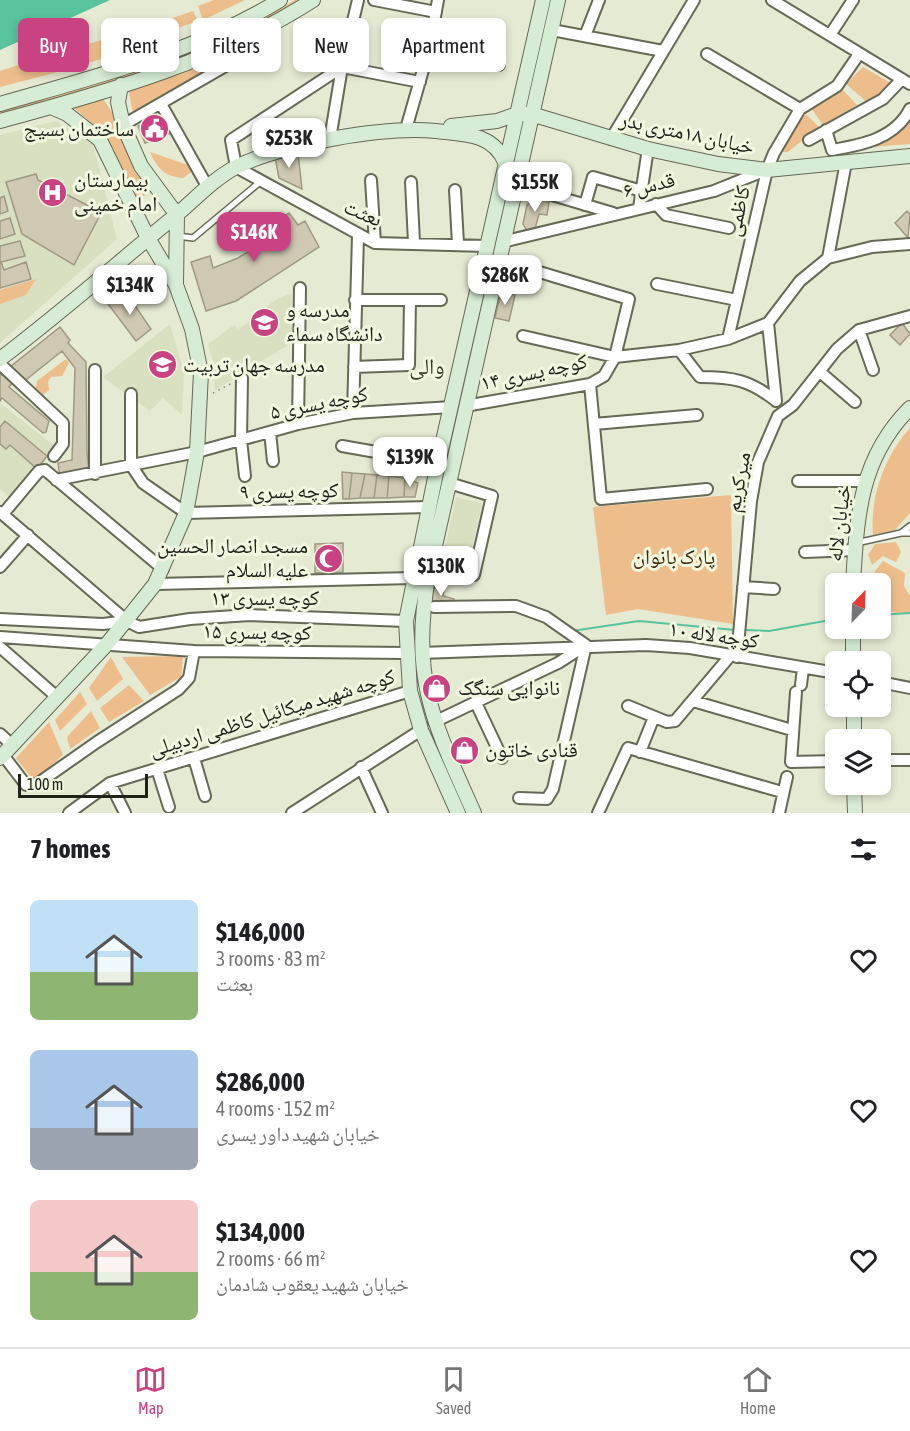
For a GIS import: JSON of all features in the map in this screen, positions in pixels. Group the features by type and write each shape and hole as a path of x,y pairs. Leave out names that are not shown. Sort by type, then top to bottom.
{"street":[{"path":"0,104 181,46 230,27 280,0"},
{"path":"0,121 121,85 209,55 313,0"},
{"path":"354,18 358,0"},
{"path":"374,0 436,12"},
{"path":"435,18 438,0"},
{"path":"474,813 434,722 406,621 438,463 458,407 498,259 515,184 543,0"},
{"path":"458,813 421,730 410,691 414,653 449,483 458,407 487,246 505,162 552,30 558,0"},
{"path":"585,36 599,0"},
{"path":"611,139 694,0"},
{"path":"772,0 906,81 883,99 809,140"},
{"path":"830,35 853,0"},
{"path":"552,30 663,51"},
{"path":"707,54 800,109"},
{"name":"کاظمی","path":"728,339 767,170 774,153 800,109 837,86 859,54"},
{"path":"123,125 216,72"},
{"path":"236,167 231,140 334,72"},
{"path":"330,139 341,72"},
{"path":"368,72 420,82"},
{"path":"411,129 423,72"},
{"path":"121,85 118,102 123,125 141,166 177,214 176,285"},
{"path":"161,104 207,186"},
{"path":"5,752 107,644 155,584 186,513 197,452 201,373 192,329 176,285 148,238 100,140 67,114 51,107"},
{"path":"826,130 832,150 869,144 897,126 910,109"},
{"path":"0,359 177,214 207,186 236,167 330,139 476,124 524,114"},
{"name":"خیابان ۱۸متری بدر","path":"524,114 611,139 718,164 767,170 910,156"},
{"path":"411,129 470,134 486,139 501,153 505,162"},
{"path":"639,207 647,156"},
{"path":"828,258 846,162"},
{"name":"بعثت","path":"236,167 358,236 375,243 414,242 487,246"},
{"name":"قدس ۶","path":"502,242 614,213 714,191 767,170"},
{"path":"585,205 592,177 642,191"},
{"path":"371,180 375,243"},
{"path":"411,182 414,242"},
{"path":"515,184 614,213"},
{"path":"455,190 458,244"},
{"path":"656,204 666,214 729,228"},
{"path":"353,413 358,236"},
{"path":"777,416 768,324 800,280 828,258 872,247 910,244"},
{"path":"523,336 615,357 629,299 536,271"},
{"path":"657,284 737,300"},
{"path":"298,424 300,288"},
{"path":"355,300 441,300"},
{"path":"354,367 409,365 410,300"},
{"name":"میرکریم","path":"733,657 743,587 751,501 758,462 777,416 793,405 837,349 859,330 910,316"},
{"name":"کوچه یسری ۱۴","path":"458,407 590,384 604,376 615,357 679,350 728,339 768,324"},
{"path":"859,330 873,370"},
{"path":"679,350 700,377 728,377 756,385 776,400"},
{"path":"0,364 63,423 63,444 54,456"},
{"path":"95,370 95,474"},
{"path":"820,372 855,402"},
{"path":"242,378 241,440 245,476"},
{"path":"590,384 601,500 707,489"},
{"path":"131,394 131,465 143,483 186,513"},
{"name":"کوچه یسری ۵","path":"56,480 197,452 298,424 353,413 458,407"},
{"name":"خیابان لاله","path":"854,573 859,502 864,481 883,442 910,408"},
{"path":"594,424 697,415"},
{"path":"270,432 273,461"},
{"path":"342,446 438,463"},
{"path":"127,621 2,513 39,471 45,470 163,569"},
{"path":"798,481 864,481"},
{"path":"449,483 492,496 474,575"},
{"name":"کوچه یسری ۹","path":"186,513 429,507"},
{"path":"0,567 28,536"},
{"path":"805,552 855,547"},
{"path":"155,584 413,578"},
{"path":"743,587 774,589"},
{"path":"434,607 516,606 546,617 586,645"},
{"path":"0,611 12,620"},
{"name":"کوچه یسری ۱۳","path":"0,619 103,624 127,621 139,627 190,619 250,615 406,621"},
{"name":"کوچه یسری ۱۵","path":"0,637 194,651 414,653"},
{"path":"434,722 558,663 586,645"},
{"path":"519,798 547,799 553,789 586,645"},
{"name":"کوچه لاله ۱۰","path":"414,653 586,645 690,648 825,671"},
{"path":"0,647 57,697"},
{"path":"0,734 5,752 26,785 37,784 97,742 179,690 189,678 194,651"},
{"path":"628,706 668,722 675,721 733,657"},
{"path":"803,668 792,730 791,762 825,761"},
{"path":"891,684 910,688"},
{"name":"کوچه شهید میکائیل کاظمی اردبیلی","path":"69,813 110,783 410,691"},
{"path":"693,701 792,730"},
{"path":"476,703 502,758"},
{"path":"640,752 654,717"},
{"path":"292,813 421,730"},
{"path":"598,813 626,749 782,792"},
{"path":"194,758 205,796"},
{"path":"891,760 910,760"},
{"path":"361,767 382,813"},
{"path":"156,769 169,807"},
{"path":"778,813 787,777"},
{"path":"110,783 125,813"},
{"path":"854,795 855,813"}],"lane":[{"path":"177,236 193,238 260,182"},
{"path":"855,547 901,532 910,526"},
{"path":"901,532 910,533"}],"path":[{"path":"498,259 537,268 536,271"}],"shaded area":[{"path":"0,0 110,0 70,18 18,18 18,42 0,50"},
{"name":"بیمارستان امام خمینی","path":"56,121 93,144 117,239 0,343 0,135"},
{"path":"292,293 292,343 215,390 214,366 208,344 234,325 238,329 242,327 275,300"},
{"path":"170,324 184,372 182,415 163,398 150,411 103,377"},
{"path":"0,403 56,447 12,499 0,489 0,444 6,449 10,445 37,469 47,456 5,421 0,427"},
{"path":"456,497 482,503 466,576 440,570"}],"green space":[{"path":"214,0 245,0 207,18 202,18 198,6"},
{"path":"295,0 302,0 270,18 263,18"},
{"path":"193,11 196,18 191,18 191,23 179,28 179,18 172,18"},
{"path":"101,40 101,59 89,62 89,44"},
{"path":"191,51 191,55 179,59 179,56"},
{"path":"18,65 18,72 58,72 0,87 0,71"},
{"path":"863,67 894,85 885,95 868,103 846,84"},
{"path":"191,68 191,72 207,72 133,114 128,88"},
{"path":"134,72 143,72 0,116 0,112"},
{"path":"841,88 857,105 823,125 811,108"},
{"path":"102,98 113,115 136,172 148,186 150,192 132,204 108,139 74,108"},
{"path":"806,114 819,127 788,152 782,152 784,143"},
{"path":"910,117 910,144 871,147"},
{"path":"520,127 515,164 460,403 458,400"},
{"path":"150,152 191,166 193,171 183,178 166,174"},
{"path":"36,279 26,295 0,304 0,290"},
{"path":"66,359 69,363 62,376 51,377 48,382 49,390 43,395 36,388 37,381"},
{"path":"910,428 910,513 895,530 873,535 874,506 881,478 893,452"},
{"name":"پارک بانوان","path":"731,495 733,624 638,609 606,615 593,507"},
{"path":"896,542 901,552 896,562 883,556 872,565 868,555 875,544"},
{"path":"883,561 905,573 904,586 910,596 910,614 891,612 891,573 874,573"},
{"path":"183,656 181,677 150,695 122,657"},
{"path":"111,657 123,679 97,701 89,688"},
{"path":"129,685 144,701 109,722 100,708"},
{"path":"80,692 87,704 60,731 55,720"},
{"path":"91,711 100,728 70,749 67,737"},
{"path":"49,722 63,755 34,781 16,758"}],"building":[{"name":"ساختمان بسیج","path":"164,115 171,133 145,143 138,126 159,120 158,118"},
{"path":"298,153 302,189 279,178 275,157"},
{"path":"36,174 38,180 97,210 99,217 74,265 22,234 6,182"},
{"path":"4,196 8,211 0,214 0,198"},
{"path":"534,199 549,202 547,215 539,214 535,229 527,231 523,224 527,205"},
{"path":"907,211 910,214 908,238 895,223"},
{"path":"289,213 298,225 305,221 319,247 236,301 206,311 191,262 210,256 213,268 238,258 260,244 255,235"},
{"path":"10,218 15,234 0,239 0,221"},
{"path":"20,241 25,256 1,262 4,270 26,262 31,279 0,288 0,246"},
{"path":"125,291 151,329 136,341 108,304"},
{"path":"501,292 515,295 509,321 495,318"},
{"path":"902,323 910,334 900,345 890,335"},
{"path":"60,327 70,340 68,343 86,362 89,471 60,477 58,463 72,460 75,368 62,351 22,383 10,367"},
{"path":"0,375 4,375 12,383 9,387 49,421 46,432 43,433 2,398 0,401"},
{"path":"5,421 47,456 37,469 10,445 6,449 0,444 0,427"},
{"path":"342,472 352,473 349,499 343,499"},
{"path":"352,473 365,474 360,498 349,499"},
{"path":"365,474 377,475 374,498 360,498"},
{"path":"377,475 389,476 387,498 374,498"},
{"path":"389,476 405,478 404,497 387,498"},
{"path":"405,478 418,483 415,497 404,497"},
{"name":"مسجد انصار الحسین علیه السلام","path":"343,543 343,572 315,573 315,544"},
{"path":"434,588 444,590 443,596 454,599 453,604 431,601"}],"waterway":[{"path":"891,614 910,613"},
{"path":"572,631 639,621 735,630"},
{"path":"746,630 769,631 825,621"},
{"path":"30,634 102,639"}],"place":[{"name":"ساختمان بسیج","path":"155,129"},
{"name":"بیمارستان امام خمینی","path":"53,192"},
{"name":"مدرسه و دانشگاه سماء","path":"265,322"},
{"name":"مدرسه جهان تربیت","path":"162,365"},
{"name":"مسجد انصار الحسین علیه السلام","path":"329,558"},
{"name":"نانوایی سنگک","path":"437,688"},
{"name":"قنادی خاتون","path":"464,750"}],"district":[{"name":"والی","path":"427,366"}]}
